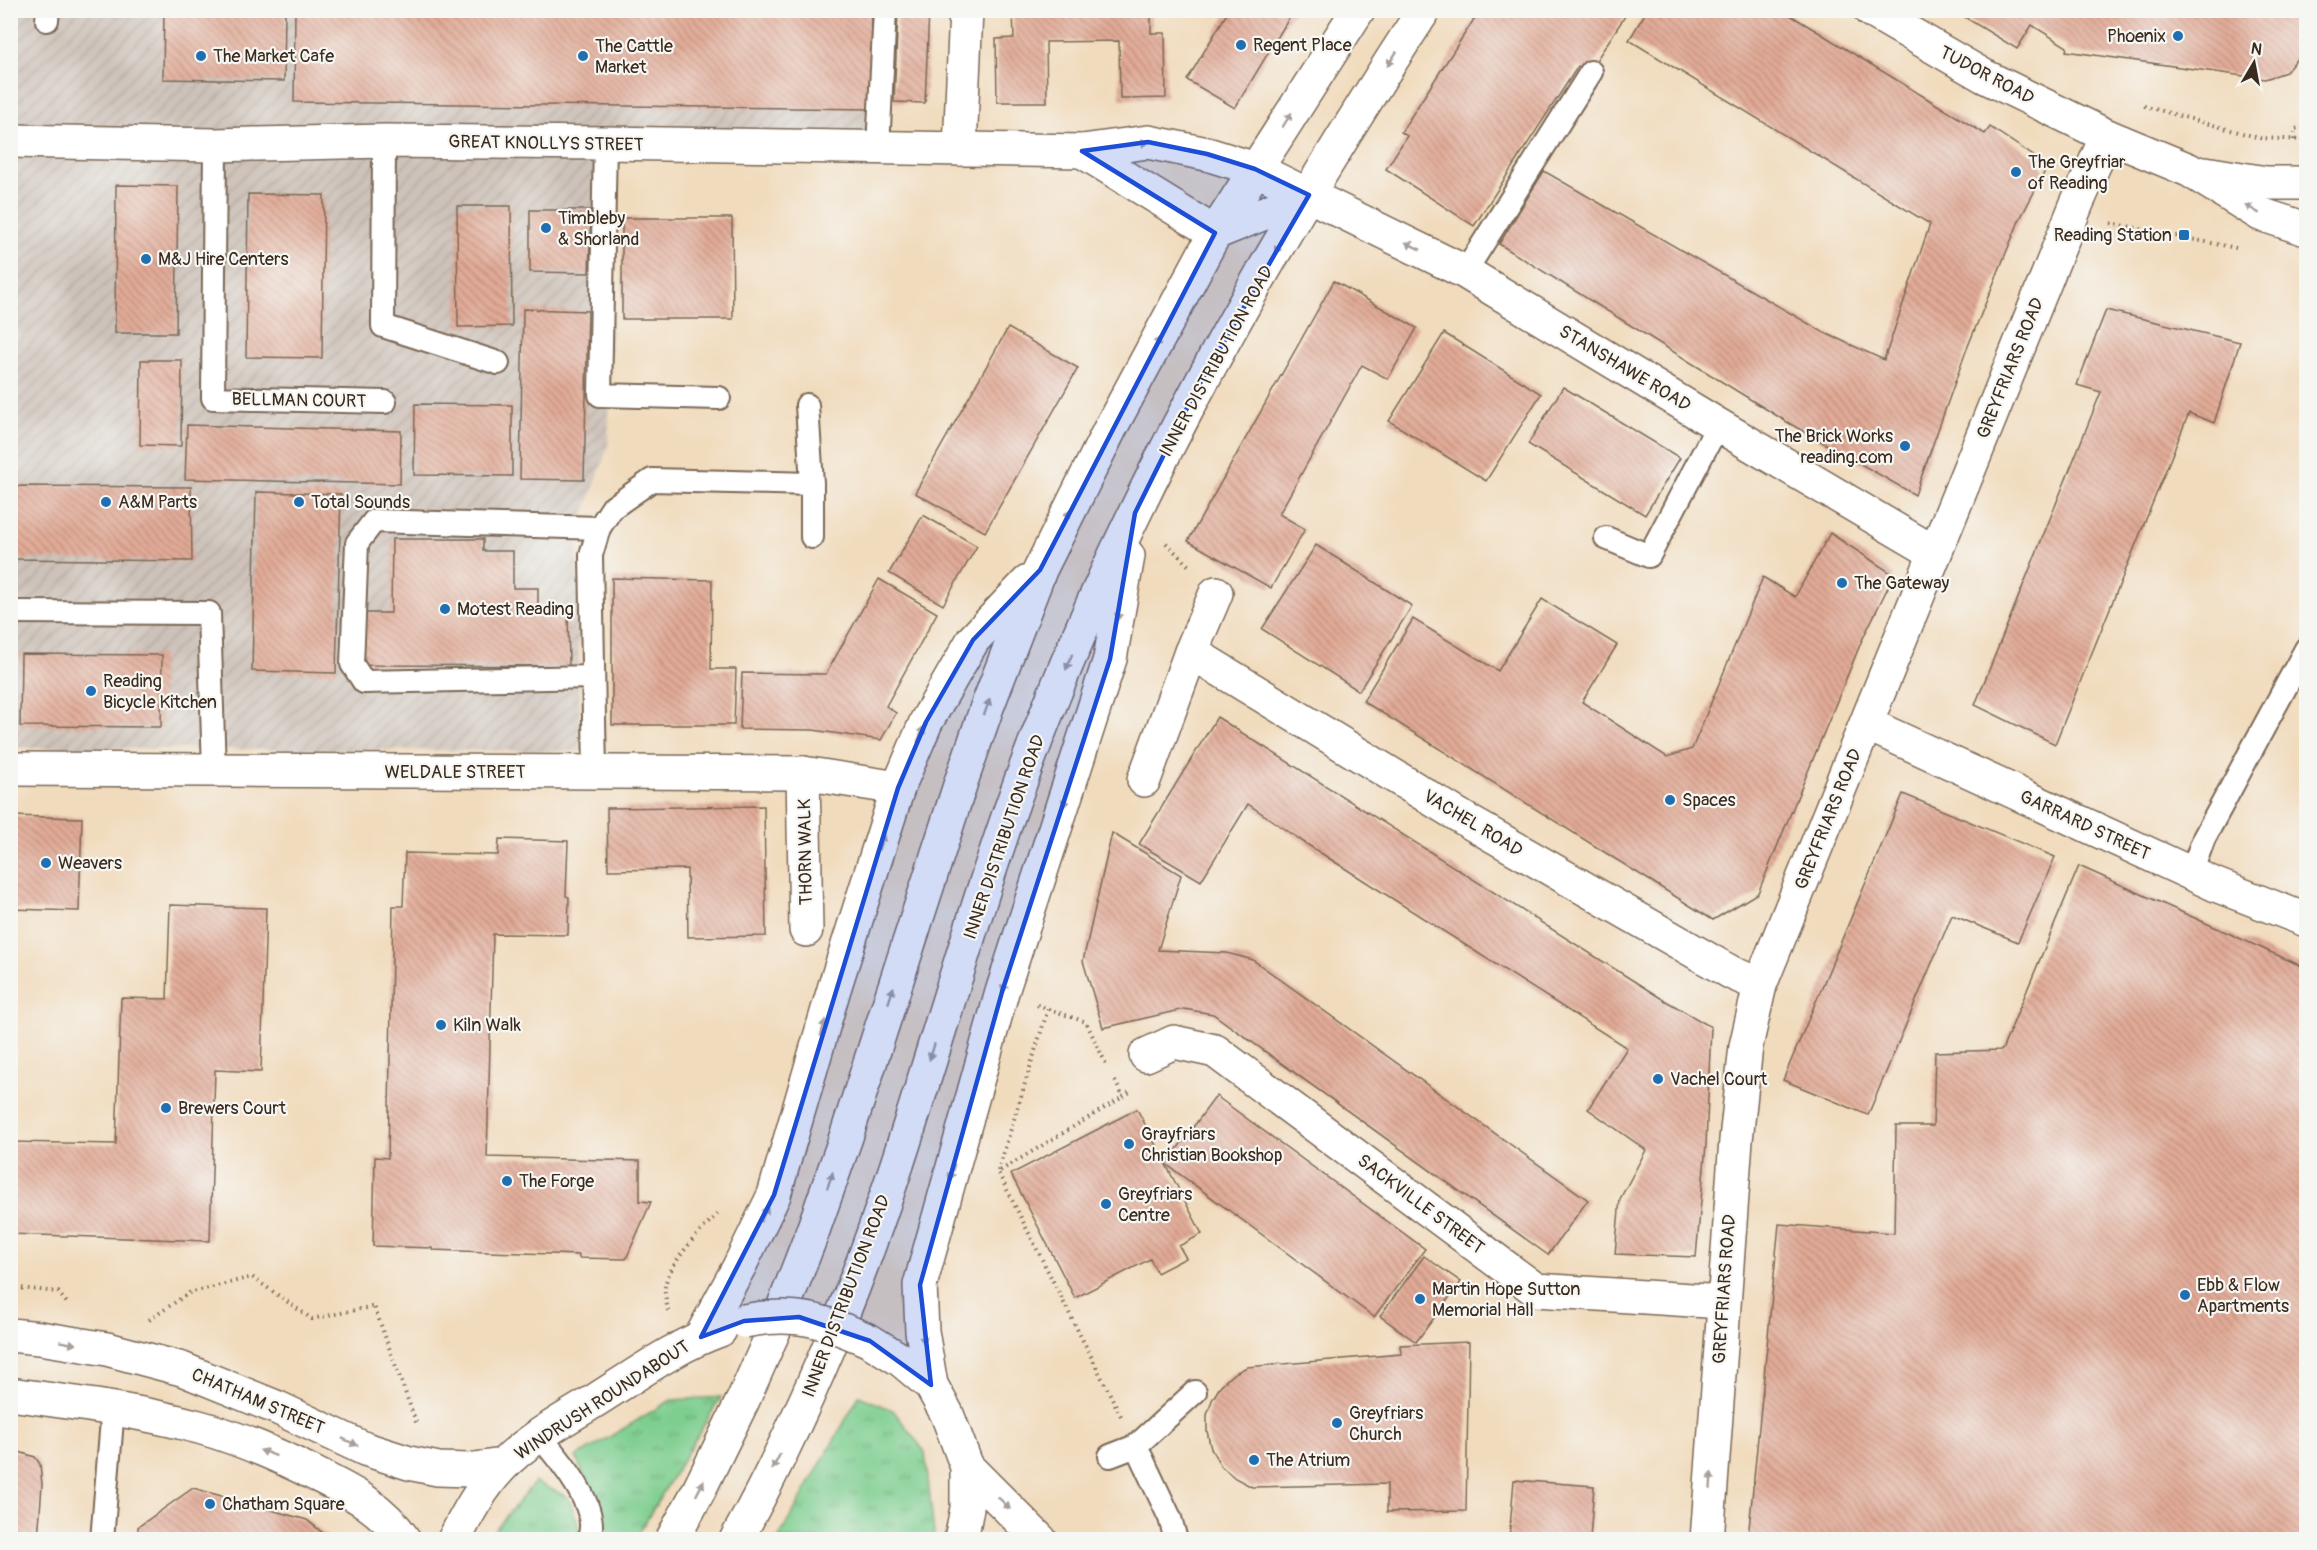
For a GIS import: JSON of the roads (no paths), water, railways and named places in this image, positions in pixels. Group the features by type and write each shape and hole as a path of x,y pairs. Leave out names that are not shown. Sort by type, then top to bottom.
{"street":[{"path":"960,149 966,10"},
{"path":"672,1539 743,1400 776,1326 811,1236 846,1137 964,771 1040,570 1111,427 1215,233 1358,10"},
{"name":"INNER DISTRIBUTION ROAD","path":"736,1539 802,1409 843,1315 899,1155 1015,796 1084,625 1135,513 1195,392 1309,195 1424,10"},
{"name":"TUDOR ROAD","path":"1870,10 1984,76 2107,136 2189,170"},
{"name":"GREYFRIARS ROAD","path":"1707,1539 1723,1302 1746,1047 1760,986 2077,203 2107,136"},
{"name":"GREAT KNOLLYS STREET","path":"10,141 215,145 384,141 604,143 1082,151 1148,142 1207,154 1256,169 1309,195"},
{"path":"1082,151 1215,233"},
{"path":"2189,170 2266,183 2307,183"},
{"path":"2189,170 2260,214 2307,229"},
{"path":"1215,233 1309,195"},
{"name":"STANSHAWE ROAD","path":"1309,195 1465,272 1935,553"},
{"path":"931,1385 922,1331 920,1285 1002,993 1110,659 1135,513"},
{"path":"687,1344 739,1267 774,1194 834,989 898,788 926,722 973,640 1040,570"},
{"path":"1144,780 1191,652 1216,593"},
{"name":"VACHEL ROAD","path":"1191,652 1471,823 1732,973 1760,986"},
{"name":"GARRARD STREET","path":"1867,724 2191,873 2307,920"},
{"name":"WELDALE STREET","path":"10,769 803,773 898,788"},
{"name":"THORN WALK","path":"803,773 806,930"},
{"name":"SACKVILLE STREET","path":"1146,1055 1174,1042 1215,1051 1536,1290 1723,1302"},
{"name":"WINDRUSH ROUNDABOUT","path":"454,1539 481,1491 502,1466 539,1437 687,1344 744,1321 769,1316 800,1317 829,1323 870,1341 901,1360 931,1385 960,1443 967,1467 967,1508 961,1539"},
{"name":"CHATHAM STREET","path":"10,1335 107,1350 182,1369 278,1408 365,1449 409,1463 438,1469 469,1470 502,1466"},
{"path":"10,1394 114,1408 200,1427 285,1459 356,1494 381,1513 404,1539"},
{"path":"967,1467 1040,1539"}],"lane":[{"path":"879,148 885,10"},
{"path":"1465,272 1591,72"},
{"path":"384,141 383,326 498,363"},
{"path":"604,143 600,395 720,398"},
{"name":"BELLMAN COURT","path":"215,145 213,398 385,402"},
{"path":"807,405 812,484 812,537"},
{"path":"1606,538 1649,556 1718,425"},
{"path":"595,772 591,555 599,528 612,508 652,480 812,484"},
{"path":"593,677 364,682 352,664 357,543 374,521 599,528"},
{"path":"10,612 209,613 214,771"},
{"path":"2191,873 2204,838 2307,649"},
{"path":"1110,1456 1136,1446 1195,1392"},
{"path":"102,1539 114,1408"},
{"path":"539,1437 557,1456 588,1509 592,1532 588,1539"},
{"path":"1136,1446 1170,1518 1176,1539"}],"place":[{"name":"Phoenix","path":"2178,36"},
{"name":"Regent Place","path":"1241,45"},
{"name":"The Market Cafe","path":"201,56"},
{"name":"The Cattle Market","path":"583,56"},
{"name":"The Greyfriar of Reading","path":"2016,172"},
{"name":"Timbleby & Shorland","path":"546,228"},
{"name":"Reading Station","path":"2184,235"},
{"name":"M&J Hire Centers","path":"146,259"},
{"name":"The Brick Works reading.com","path":"1905,446"},
{"name":"A&M Parts","path":"106,502"},
{"name":"Total Sounds","path":"299,502"},
{"name":"The Gateway","path":"1842,583"},
{"name":"Motest Reading","path":"445,609"},
{"name":"Reading Bicycle Kitchen","path":"91,691"},
{"name":"Spaces","path":"1670,800"},
{"name":"Weavers","path":"46,863"},
{"name":"Kiln Walk","path":"441,1025"},
{"name":"Vachel Court","path":"1658,1079"},
{"name":"Brewers Court","path":"166,1108"},
{"name":"Grayfriars Christian Bookshop","path":"1129,1144"},
{"name":"The Forge","path":"507,1181"},
{"name":"Greyfriars Centre","path":"1106,1204"},
{"name":"Ebb & Flow Apartments","path":"2185,1295"},
{"name":"Martin Hope Sutton Memorial Hall","path":"1420,1299"},
{"name":"Greyfriars Church","path":"1337,1423"},
{"name":"The Atrium","path":"1254,1460"},
{"name":"Chatham Square","path":"210,1504"}]}
